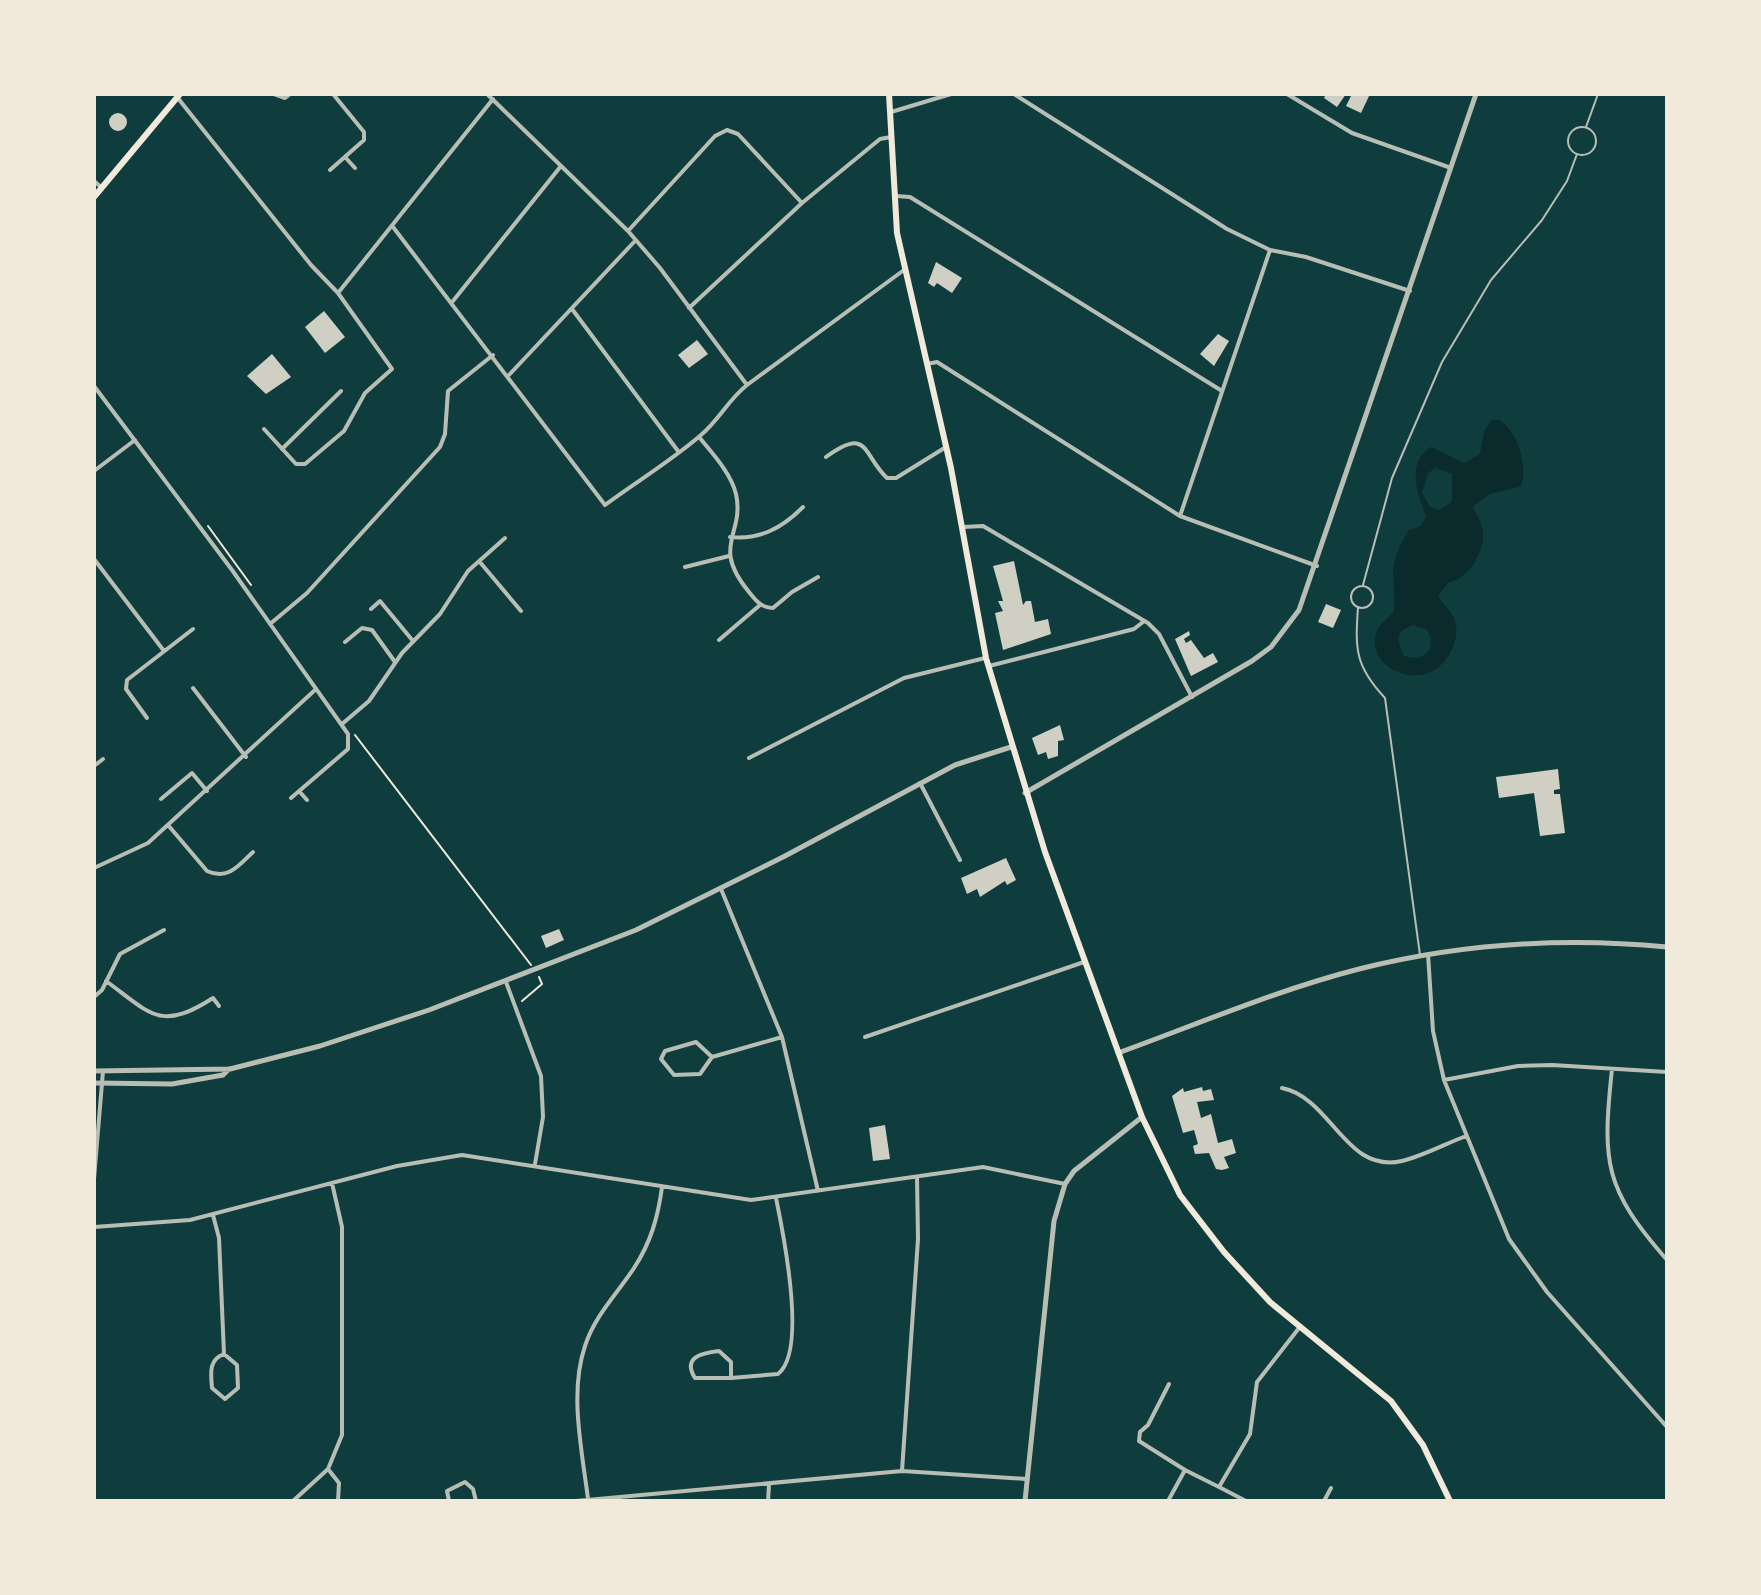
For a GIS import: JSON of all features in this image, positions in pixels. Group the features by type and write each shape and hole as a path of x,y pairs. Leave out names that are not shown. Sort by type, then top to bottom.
{"main road":[{"path":"889,94 895,196 904,270 946,447 986,658 1025,793 1142,1117 1180,1195 1244,1275 1299,1328 1391,1401 1423,1445 1450,1501"},
{"path":"94,197 178,95"}],"street":[{"path":"274,94 285,98 290,94"},
{"path":"330,170 364,140 364,132 333,94"},
{"path":"487,94 628,231 634,242 660,268 747,385"},
{"path":"891,112 951,94"},
{"path":"1014,94 1227,229 1270,250 1306,257 1410,291"},
{"path":"1287,94 1352,133 1451,168"},
{"path":"1025,793 1192,697 1271,647 1299,610 1317,566 1476,94"},
{"path":"178,95 311,265 338,293 392,369 365,393 344,431 305,464 296,464 264,429"},
{"path":"338,293 493,99"},
{"path":"628,231 715,136 727,130 738,134 802,203"},
{"path":"689,308 802,203 880,139 891,137"},
{"path":"345,157 355,168"},
{"path":"452,302 561,166"},
{"path":"94,181 102,188"},
{"path":"895,196 910,197 1222,391"},
{"path":"393,227 509,375 605,505 699,437 715,422 723,406 747,385 904,270"},
{"path":"509,375 634,242"},
{"path":"1180,516 1270,250"},
{"path":"572,309 678,451"},
{"path":"269,624 307,593 440,447 445,434 448,391 493,355"},
{"path":"927,364 937,362 1180,516 1317,566"},
{"path":"94,386 342,724 350,741 348,749 291,798"},
{"path":"282,449 341,391"},
{"path":"699,437 724,470 736,495 737,508 729,556 737,575 760,605 773,608 818,577"},
{"path":"94,471 135,440"},
{"path":"826,457 851,443 861,444 869,449 881,473 887,478 896,478 946,447"},
{"path":"730,537 762,535 782,526 803,507"},
{"path":"960,527 983,526 1144,621 1159,634 1192,697"},
{"path":"342,724 369,701 395,662 440,614 457,584 505,538"},
{"path":"685,567 729,556"},
{"path":"94,559 164,651"},
{"path":"479,561 521,611"},
{"path":"371,609 380,601 413,641"},
{"path":"719,640 760,605"},
{"path":"989,666 1134,629 1144,621"},
{"path":"345,642 362,628 372,630 395,662"},
{"path":"147,718 126,689 127,680 193,629"},
{"path":"749,758 904,678 986,658"},
{"path":"193,688 246,757"},
{"path":"94,868 137,850 246,757 315,690"},
{"path":"94,1071 230,1069 320,1046 506,982 636,930 721,889 955,765 1011,747"},
{"path":"94,766 103,759"},
{"path":"161,799 192,773 207,791"},
{"path":"920,783 960,860"},
{"path":"299,791 307,800"},
{"path":"168,825 207,871 215,875 226,874 253,852"},
{"path":"721,889 782,1037 818,1192"},
{"path":"94,997 120,954 164,930"},
{"path":"1118,1053 1320,981 1428,954 1542,943 1624,943 1667,947"},
{"path":"1428,954 1433,1031 1444,1080 1509,1239 1547,1292 1667,1427"},
{"path":"865,1037 1084,962"},
{"path":"106,981 149,1013 164,1017 178,1017 213,998 219,1006"},
{"path":"506,982 544,1094 535,1164"},
{"path":"712,1057 696,1042 665,1051 661,1059 674,1075 700,1074 712,1057 782,1037"},
{"path":"1444,1080 1518,1066 1667,1072"},
{"path":"1612,1068 1606,1128 1608,1164 1621,1201 1667,1260"},
{"path":"94,1083 181,1083 223,1075 230,1069"},
{"path":"94,1179 103,1071"},
{"path":"1282,1088 1312,1100 1353,1148 1375,1160 1403,1161 1466,1136"},
{"path":"1025,1501 1047,1265 1054,1221 1065,1184 1087,1157 1142,1117"},
{"path":"94,1227 164,1225 442,1156 485,1156 735,1199 776,1198 983,1167 1065,1184"},
{"path":"902,1471 918,1239 917,1178"},
{"path":"293,1501 328,1469 342,1435 342,1227 332,1183"},
{"path":"588,1500 578,1396 584,1347 593,1325 649,1242 658,1217 662,1187"},
{"path":"731,1378 727,1355 703,1353 691,1360 690,1370 695,1378 731,1378 778,1374 787,1364 793,1296 791,1266 776,1198"},
{"path":"213,1215 219,1238 224,1354 237,1365 238,1388 225,1399 212,1388 211,1366 217,1356 224,1354"},
{"path":"1219,1487 1250,1434 1257,1382 1299,1328"},
{"path":"1169,1384 1148,1425 1140,1432 1139,1441 1185,1470 1246,1501"},
{"path":"328,1469 339,1483 338,1501"},
{"path":"1168,1501 1185,1470"},
{"path":"576,1501 902,1471 1029,1479"},
{"path":"449,1501 447,1491 465,1482 473,1489 476,1501"},
{"path":"768,1501 769,1485"},
{"path":"1324,1501 1331,1488"}],"lane":[{"path":"1586,128 1598,94"},
{"path":"1576,128 1586,128 1593,133 1595,147 1589,153 1577,154 1570,148 1568,139 1576,128"},
{"path":"1363,585 1392,478 1442,362 1491,280 1542,220 1567,181 1577,154"},
{"path":"1358,607 1366,608 1374,599 1370,588 1363,585 1351,595 1358,607 1358,658 1364,673 1385,698 1420,956"}],"path":[{"path":"355,734 536,971 542,984 516,1006"}],"water":[{"path":"1491,420 1499,420 1511,432 1522,459 1521,486 1490,494 1473,506 1483,531 1478,555 1469,570 1449,582 1438,596 1455,621 1456,636 1451,651 1440,666 1427,673 1412,675 1398,672 1386,665 1378,655 1375,643 1378,629 1394,611 1393,570 1397,554 1409,530 1421,526 1426,516 1417,488 1418,461 1431,447 1464,463 1480,454 1484,432","holes":["1436,468 1452,474 1452,502 1439,510 1430,507 1422,493 1428,473","1413,625 1427,630 1431,644 1427,653 1416,658 1403,655 1398,639 1402,630"]}],"building":[{"path":"1326,94 1346,94 1337,107 1324,98"},
{"path":"1352,94 1370,94 1361,113 1346,106"},
{"path":"118,113 127,122 118,131 109,122"},
{"path":"936,262 962,278 952,293 937,283 934,287 928,283"},
{"path":"324,311 345,337 325,353 305,327"},
{"path":"1218,334 1229,341 1214,366 1200,354"},
{"path":"697,340 708,354 689,368 678,355"},
{"path":"272,354 291,377 266,394 247,376"},
{"path":"1014,561 1023,605 1031,601 1035,622 1048,619 1051,634 1003,650 995,613 1003,611 998,601 1003,601 993,566"},
{"path":"1326,604 1341,610 1333,628 1318,622"},
{"path":"1189,631 1190,635 1184,639 1186,643 1191,640 1204,658 1213,653 1218,662 1191,676 1175,639"},
{"path":"1060,725 1064,740 1058,741 1058,756 1048,759 1046,752 1038,755 1032,738"},
{"path":"1558,769 1560,789 1554,790 1554,794 1560,794 1565,833 1540,836 1534,793 1499,798 1496,777"},
{"path":"1006,858 1016,880 1007,885 1005,881 980,897 977,889 967,894 961,878"},
{"path":"559,929 564,940 546,948 541,936"},
{"path":"1202,1087 1203,1091 1211,1089 1214,1100 1197,1102 1201,1118 1211,1114 1218,1143 1232,1139 1236,1153 1224,1157 1229,1168 1216,1169 1209,1153 1195,1154 1193,1146 1198,1144 1194,1130 1183,1133 1172,1096 1183,1088 1184,1092"},
{"path":"885,1125 890,1159 873,1161 869,1128"}]}
